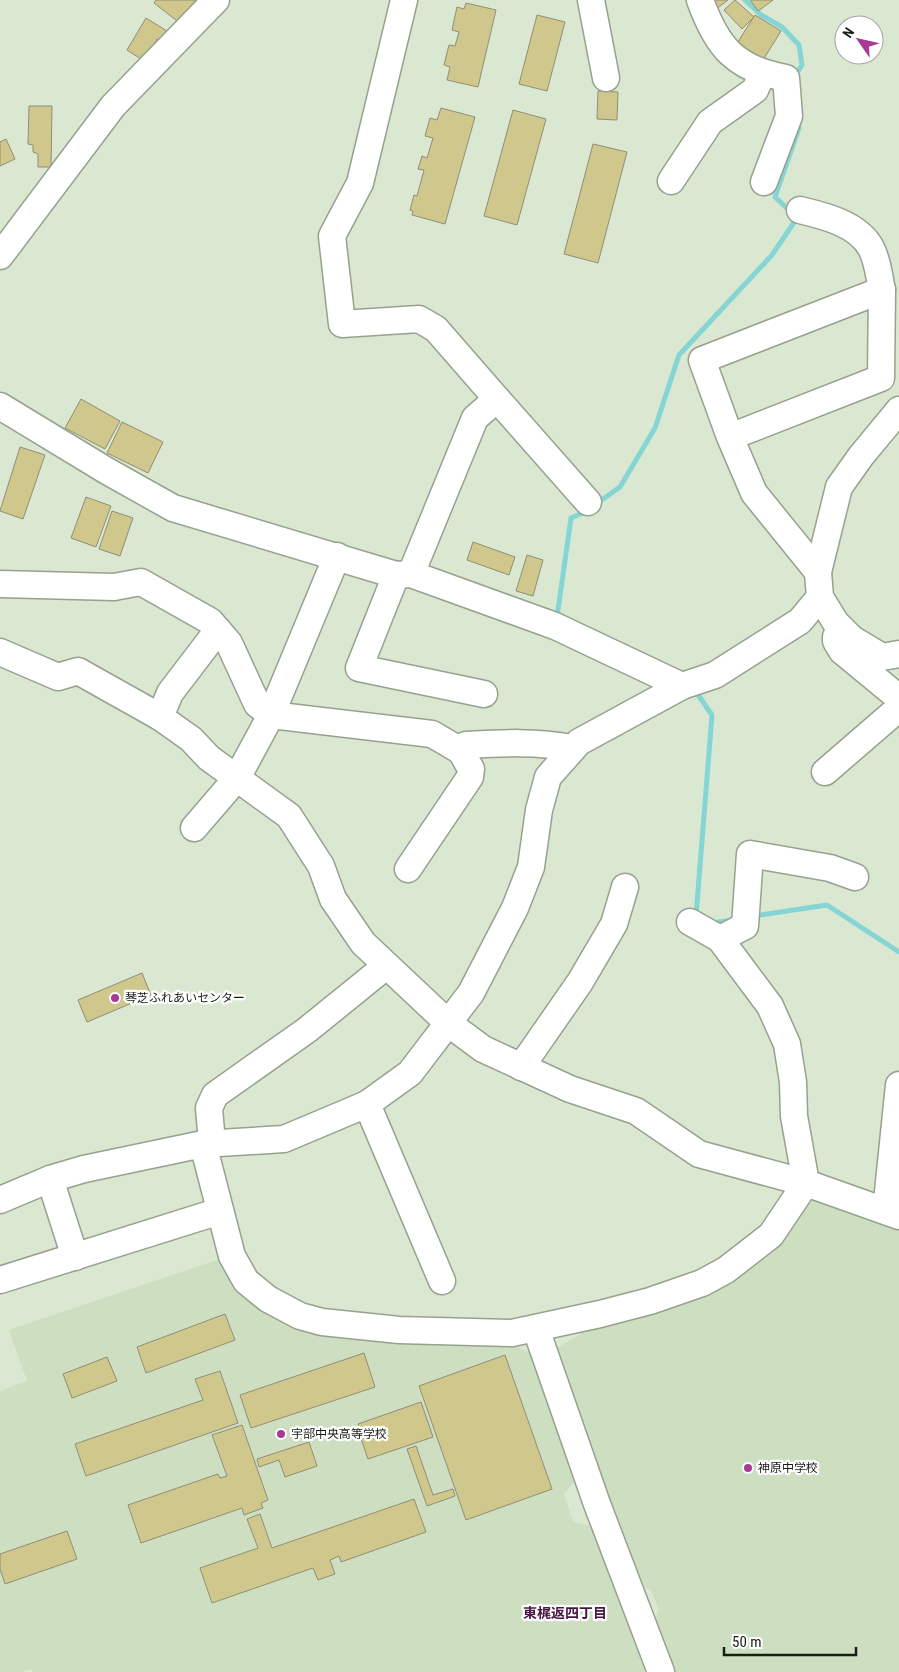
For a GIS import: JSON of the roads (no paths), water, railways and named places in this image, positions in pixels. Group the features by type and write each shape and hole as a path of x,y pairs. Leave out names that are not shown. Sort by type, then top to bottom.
{"street":[{"path":"0,256 113,106 216,0"},
{"path":"404,0 360,183 332,236 342,324 419,319 436,329 588,502"},
{"path":"591,0 606,78"},
{"path":"700,0 708,22 727,53 762,74 786,78 789,116 764,182"},
{"path":"671,181 710,122 755,90 762,74"},
{"path":"730,437 880,378 882,290 878,266 871,248 861,235 834,219 800,210"},
{"path":"882,290 702,360 730,437 754,493 819,585 836,623 852,639 882,657 899,654"},
{"path":"484,694 358,668 475,418 497,399"},
{"path":"0,406 106,471 173,508 403,575 555,626 682,686"},
{"path":"0,1200 50,1179 84,1169 207,1144 284,1139 367,1104 410,1073 471,994 515,908 531,867 539,810 548,777 579,742 682,686 715,675 800,621 819,585 839,487 861,456 899,410"},
{"path":"194,828 237,778 271,715 337,556"},
{"path":"0,584 114,587 141,582 210,621 229,643 257,704 271,715 432,734 461,751 471,769 470,777 408,869"},
{"path":"836,623 836,641 842,652 899,698"},
{"path":"160,717 170,693 218,630"},
{"path":"0,652 58,677 78,671 160,717 237,778 289,816 321,866 333,899 364,943 448,1023 483,1049 570,1089 636,1111 699,1154 806,1183 893,1213 899,1085"},
{"path":"824,772 899,708"},
{"path":"461,751 466,745 513,742 552,744 572,748"},
{"path":"720,938 745,926 750,854 830,868 855,877"},
{"path":"521,1067 580,982 610,932 625,887"},
{"path":"386,966 307,1030 215,1095 209,1108 207,1144 220,1211 232,1256 246,1281 268,1299 300,1316 322,1322 399,1330 493,1333 536,1329 650,1301 702,1283 726,1270 771,1236 806,1183 794,1116 793,1082 787,1044 770,1006 720,938 690,922"},
{"path":"367,1104 442,1281"},
{"path":"50,1179 75,1256"},
{"path":"0,1280 220,1211"},
{"path":"536,1329 597,1504 661,1672"}],"waterway":[{"path":"745,0 761,15 782,27 799,45 802,65 795,76"},
{"path":"791,212 775,197 799,128 798,122"},
{"path":"596,504 620,487 655,428 679,355 772,255 797,218"},
{"path":"557,617 571,518 587,511"},
{"path":"694,689 712,715 696,916"},
{"path":"754,916 827,905 899,952"},
{"path":"712,923 733,920"}],"place":[{"name":"琴芝ふれあいセンター","path":"115,998"},
{"name":"宇部中央高等学校","path":"281,1434"},
{"name":"神原中学校","path":"748,1468"}],"district":[{"name":"東梶返四丁目","path":"565,1613"}]}
